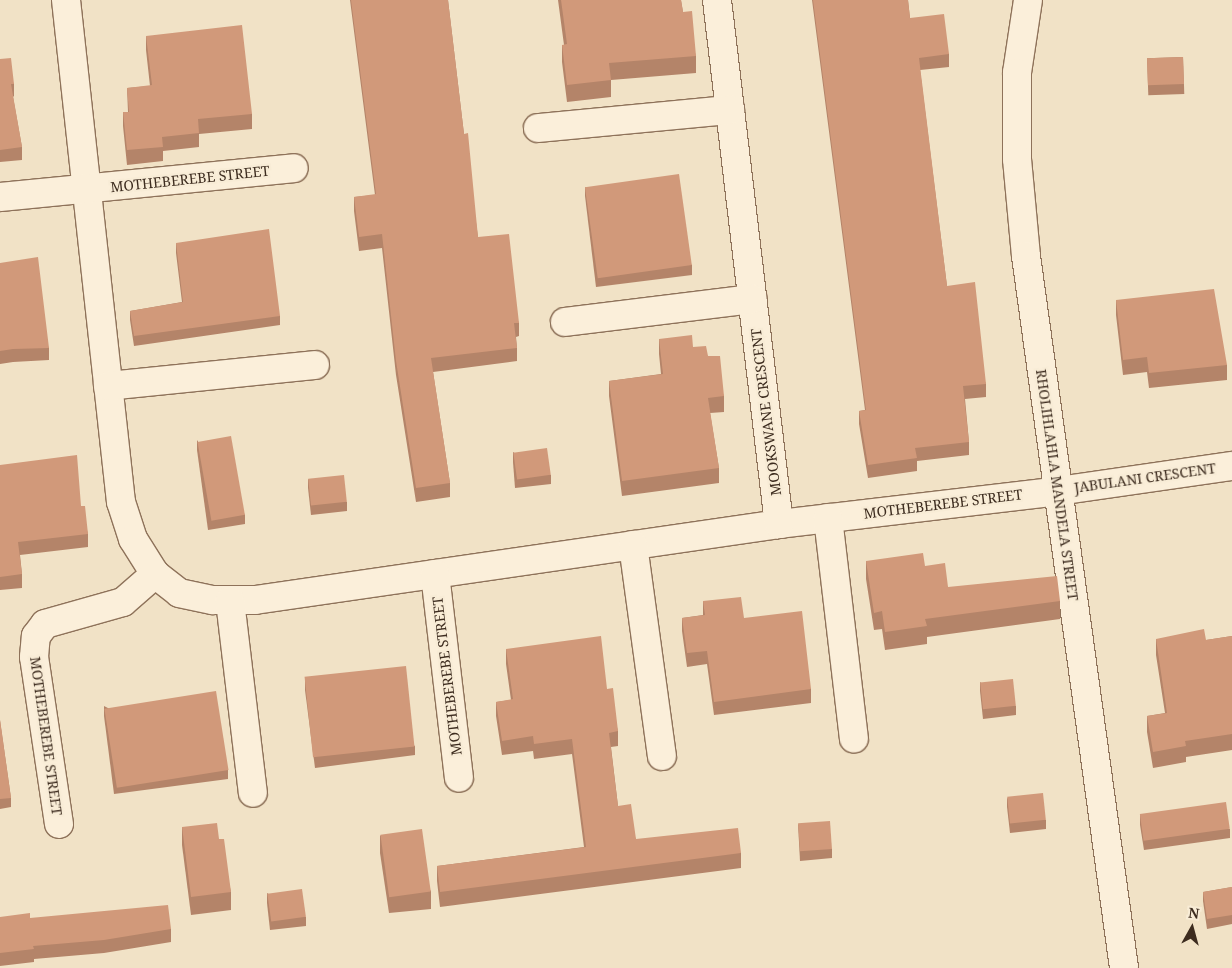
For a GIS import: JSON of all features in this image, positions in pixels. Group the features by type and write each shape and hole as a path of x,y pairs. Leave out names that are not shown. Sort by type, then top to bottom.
{"street":[{"name":"MOTHEBEREBE STREET","path":"66,0 121,502 133,540 155,574 179,592 230,601 255,600 779,524 1058,491"},
{"name":"MOOKSWANE CRESCENT","path":"717,0 779,524"},
{"name":"RHOLIHLAHLA MANDELA STREET","path":"1028,0 1017,73 1017,158 1026,256 1124,968"},
{"path":"538,128 730,110"},
{"name":"MOTHEBEREBE STREET","path":"0,197 87,190 294,168"},
{"path":"565,322 753,299"},
{"path":"108,386 315,365"},
{"name":"JABULANI CRESCENT","path":"1058,491 1232,466"},
{"path":"828,518 854,738"},
{"path":"633,545 662,756"},
{"name":"MOTHEBEREBE STREET","path":"59,824 34,657 36,636 45,624 124,602 155,574"},
{"name":"MOTHEBEREBE STREET","path":"435,574 459,778"},
{"path":"230,601 253,793"}],"building":[{"path":"351,0 448,0 464,134 468,133 478,237 509,234 519,323 514,323 517,348 431,358 450,483 416,488 396,361 382,234 359,237 354,197 376,194"},
{"path":"561,0 681,0 683,12 692,11 696,56 609,63 611,80 567,85 562,45 567,44"},
{"path":"813,0 908,0 910,18 944,14 949,54 919,58 947,286 975,282 986,384 963,386 969,442 915,448 917,458 868,465 859,411 866,410"},
{"path":"242,25 252,114 198,119 199,133 162,137 163,147 127,150 123,112 129,112 127,88 152,85 146,36"},
{"path":"1183,57 1184,84 1148,85 1147,58"},
{"path":"11,58 14,84 11,84 22,147 0,150 0,59"},
{"path":"679,174 692,265 598,278 585,187"},
{"path":"269,229 280,316 134,336 130,311 183,302 176,243"},
{"path":"38,257 49,348 0,351 0,263"},
{"path":"1214,289 1227,365 1149,373 1147,357 1123,360 1116,300"},
{"path":"692,335 693,347 706,346 708,356 720,356 724,396 708,398 719,468 622,481 609,381 663,374 659,339"},
{"path":"231,436 245,515 211,521 198,442"},
{"path":"547,448 551,475 517,479 513,453"},
{"path":"77,455 81,506 85,506 88,534 18,542 22,574 0,577 0,465"},
{"path":"344,475 347,502 311,506 308,479"},
{"path":"923,553 925,566 945,563 948,587 1057,576 1060,601 925,619 927,626 885,632 882,611 874,613 866,561"},
{"path":"741,597 744,618 802,611 811,689 714,702 707,651 687,653 682,618 705,615 703,601"},
{"path":"1204,629 1206,640 1232,636 1232,734 1185,741 1186,746 1153,752 1147,716 1167,713 1156,639"},
{"path":"601,636 607,689 613,688 618,731 609,733 618,806 631,804 636,839 738,828 741,853 440,892 437,866 586,847 572,739 534,744 533,736 502,741 496,702 513,699 506,649"},
{"path":"406,666 414,747 313,757 305,677"},
{"path":"1013,679 1016,706 983,709 980,682"},
{"path":"216,691 229,770 117,788 104,709"},
{"path":"0,720 11,798 0,799"},
{"path":"1043,793 1046,820 1010,824 1007,797"},
{"path":"1226,802 1230,829 1144,841 1140,814"},
{"path":"830,821 832,849 800,851 798,823"},
{"path":"217,823 219,839 224,839 231,892 191,897 182,827"},
{"path":"422,829 431,891 389,897 380,835"},
{"path":"1232,887 1232,915 1207,919 1203,892"},
{"path":"302,889 306,917 271,922 267,894"},
{"path":"168,905 171,929 104,940 33,946 34,949 0,953 0,917 30,913 30,918"}]}
